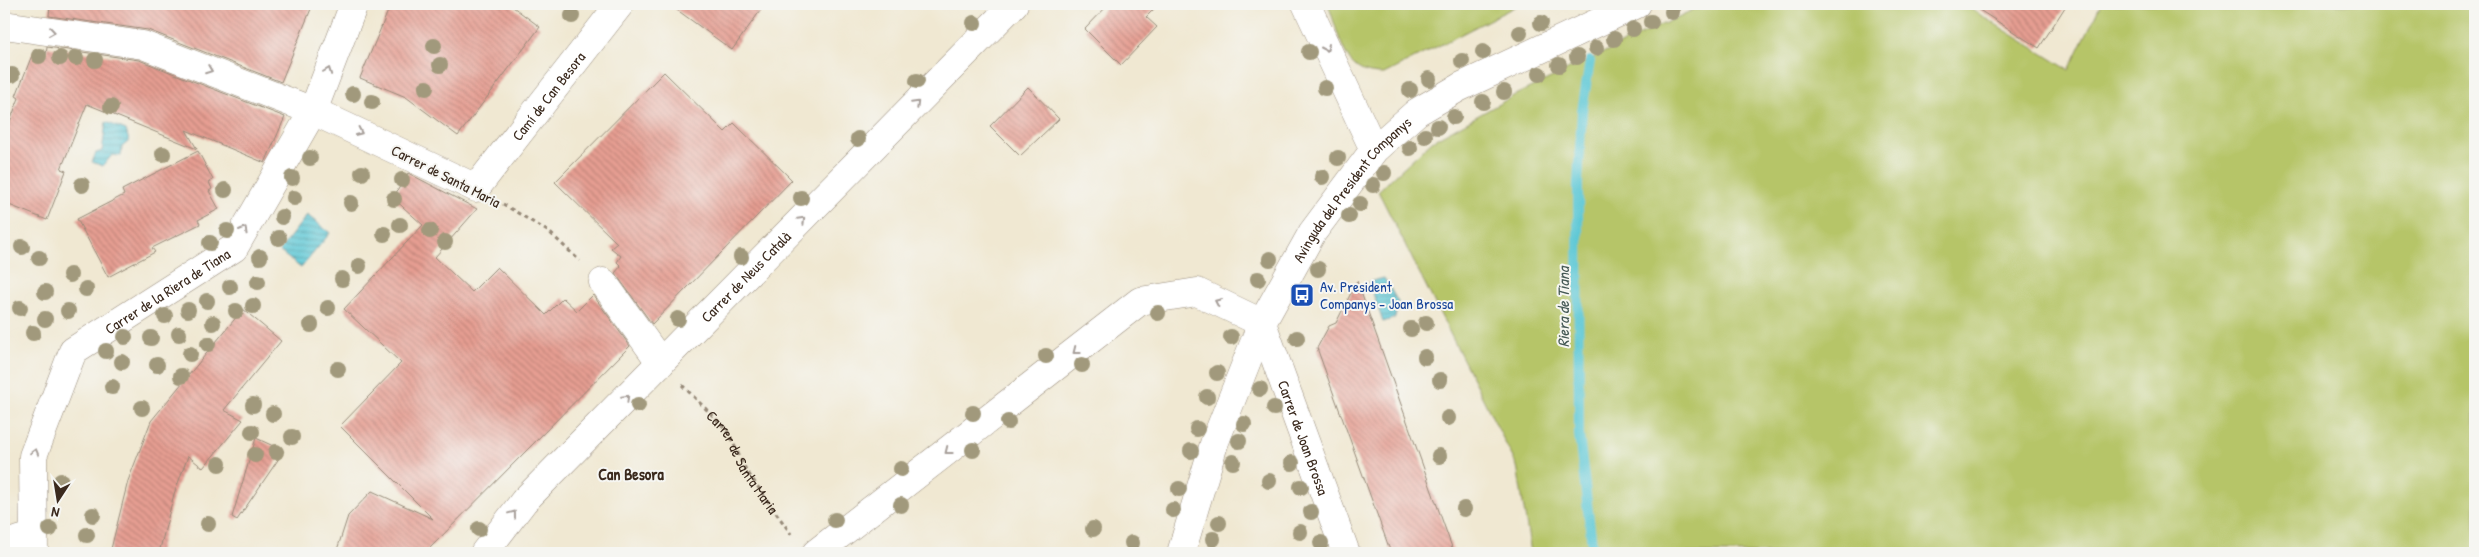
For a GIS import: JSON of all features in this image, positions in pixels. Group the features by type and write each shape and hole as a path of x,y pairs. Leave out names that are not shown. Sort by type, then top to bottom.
{"street":[{"name":"Carrer de la Riera de Tiana","path":"34,545 32,456 73,351 234,248 313,111 354,4"},
{"name":"Camí de Can Besora","path":"476,188 620,4"},
{"name":"Carrer de Neus Català","path":"484,553 524,501 1014,4"},
{"path":"1306,4 1374,150"},
{"name":"Avinguda del President Companys","path":"1181,553 1214,444 1262,323 1312,233 1374,150 1417,112 1460,87 1637,4"},
{"name":"Carrer de Santa Maria","path":"7,22 143,45 313,111 476,188"},
{"path":"603,282 661,363"},
{"path":"816,553 1140,301 1197,292 1262,323"},
{"name":"Carrer de Joan Brossa","path":"1262,323 1346,553"},
{"path":"4,544 34,545"}],"path":[{"name":"Carrer de Santa Maria","path":"476,188 549,232 603,282"},
{"name":"Carrer de Santa Maria","path":"661,363 727,430 746,470 794,538"}],"green space":[{"path":"1328,4 1520,4 1384,74 1364,71 1357,68 1350,60 1342,45"},
{"path":"1705,4 1963,4 2069,70 2101,4 2475,4 2475,553 1531,553 1517,466 1378,191 1432,141 1515,95"}],"water":[{"path":"106,122 126,130 129,141 122,147 121,156 112,155 103,166 92,162 96,153 102,151"},
{"path":"307,215 330,233 301,268 279,251"},
{"path":"1384,278 1398,302 1395,318 1383,322 1369,282"}],"building":[{"path":"50,4 313,4 281,82 148,30 49,16"},
{"path":"391,4 509,4 540,27 458,136 406,97 360,78"},
{"path":"669,4 765,4 732,50"},
{"path":"1109,4 1159,4 1146,17 1157,27 1121,65 1085,29"},
{"path":"1970,4 2067,4 2039,48"},
{"path":"47,47 139,60 285,117 265,163 186,130 197,149 87,104 61,169 66,171 47,220 4,203 4,137 19,98 16,96 34,50 46,55"},
{"path":"664,72 725,132 734,123 792,180 652,324 615,273 621,266 617,262 621,256 611,248 617,243 555,182"},
{"path":"1028,87 1059,119 1020,156 990,126"},
{"path":"198,151 213,180 209,182 212,189 209,191 219,209 198,220 200,224 152,248 155,252 108,277 77,219 124,195 122,190"},
{"path":"408,173 477,209 435,257 472,292 497,267 546,315 563,298 577,311 593,295 630,346 425,553 336,553 348,516 372,491 433,519 340,426 401,363 344,309 423,225 393,198"},
{"path":"1357,281 1454,553 1391,553 1317,348 1329,326 1336,323"},
{"path":"243,309 281,341 224,410 243,420 203,468 188,456 174,494 159,553 110,553 128,481 151,421"},
{"path":"256,438 284,451 237,520 232,517"}],"waterway":[{"name":"Riera de Tiana","path":"1590,61 1582,111 1578,184 1579,435 1593,553"}],"place":[{"name":"Av. President Companys - Joan Brossa","path":"1302,295"}],"district":[{"name":"Can Besora","path":"631,474"}]}
